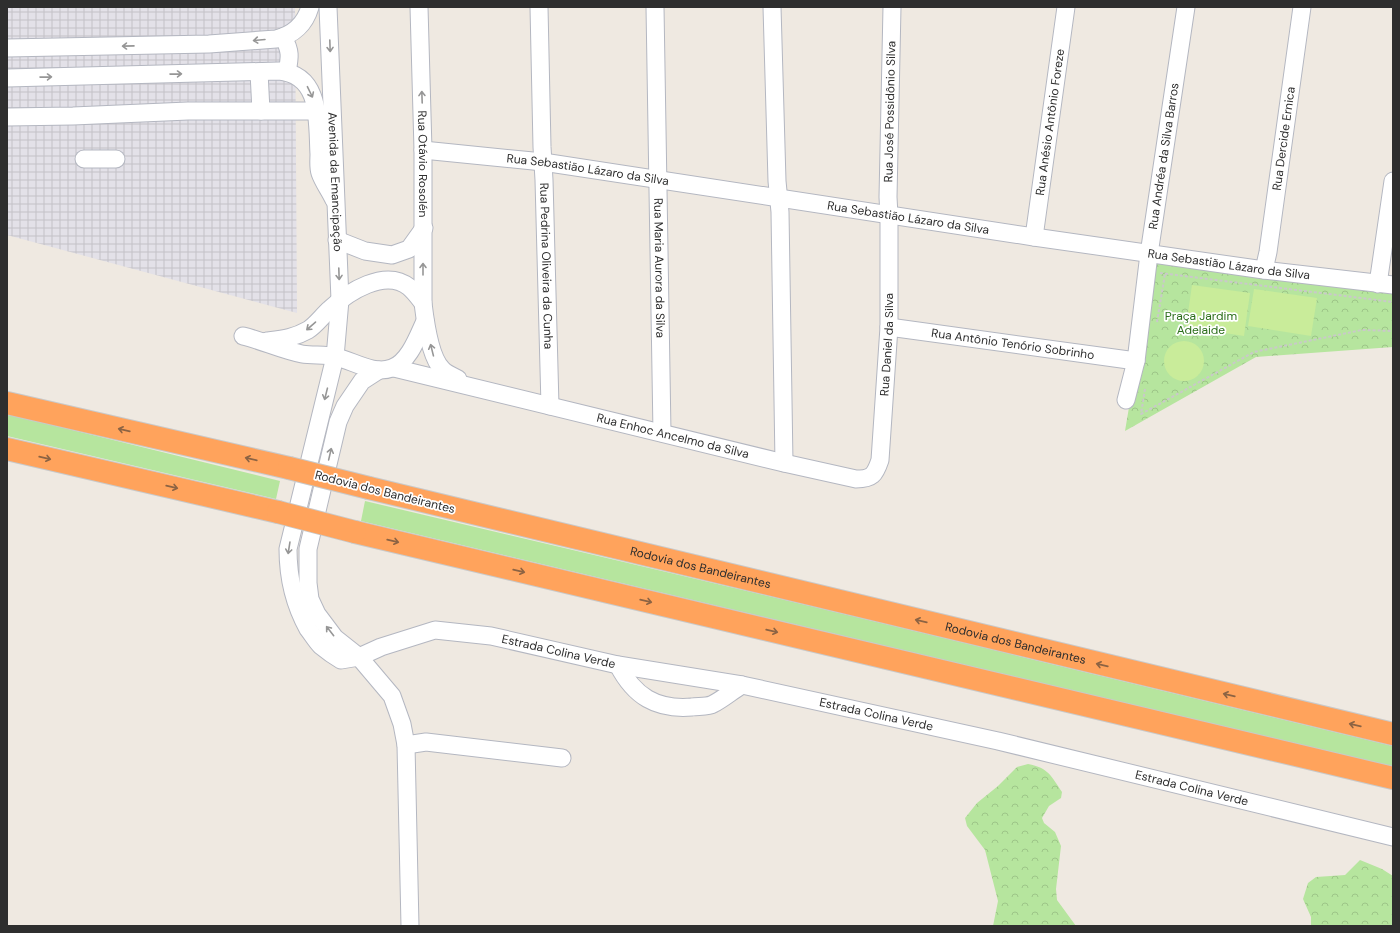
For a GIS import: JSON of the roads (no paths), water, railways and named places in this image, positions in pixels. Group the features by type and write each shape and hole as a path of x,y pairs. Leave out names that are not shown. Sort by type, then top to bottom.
{"highway":[{"name":"Rodovia dos Bandeirantes","path":"7,403 289,468 1393,734"},
{"path":"7,449 278,512 355,532 1393,778"}],"street":[{"path":"7,48 209,44 284,37 297,30 308,15 310,7"},
{"name":"Avenida da Emancipação","path":"328,7 340,300 335,356"},
{"name":"Rua Otávio Rosolén","path":"418,7 424,150 423,303 425,322"},
{"name":"Rua Pedrina Oliveira da Cunha","path":"539,7 550,406"},
{"name":"Rua Maria Aurora da Silva","path":"655,7 662,433"},
{"path":"772,7 780,220 784,463"},
{"name":"Rua José Possidônio Silva","path":"890,216 888,197 892,7"},
{"name":"Rua Anésio Antônio Foreze","path":"1034,237 1066,7"},
{"name":"Rua Andréa da Silva Barros","path":"1126,400 1136,361 1149,254 1186,7"},
{"name":"Rua Dercide Ernica","path":"1264,270 1268,252 1302,7"},
{"path":"284,37 289,48 290,57 287,72"},
{"path":"259,72 261,111"},
{"path":"7,78 287,72 304,81 312,93 317,111 320,172 336,204"},
{"path":"7,117 188,111 317,111"},
{"name":"Rua Sebastião Lázaro da Silva","path":"424,150 543,162 890,216 1149,254 1264,270 1385,284"},
{"path":"84,158 116,159"},
{"path":"1385,284 1393,181"},
{"name":"Rua Daniel da Silva","path":"876,472 880,460 889,326 890,216"},
{"path":"337,240 365,251 392,255 409,249 424,228"},
{"path":"265,342 292,338 310,329 340,300 370,283 385,280 397,281 408,287 423,303"},
{"path":"410,926 406,745 402,724 392,696 359,657 335,638 317,614 310,598 308,582 308,549 338,422 345,406 362,381 406,358 425,322"},
{"name":"Rua Enhoc Ancelmo da Silva","path":"425,322 434,357 442,370 469,386"},
{"name":"Rua Antônio Tenório Sobrinho","path":"889,326 1136,361"},
{"path":"244,336 303,354 335,356 361,366 386,369"},
{"name":"Estrada Colina Verde","path":"335,356 288,550 288,562 294,598 299,611 312,635 320,646 341,660 359,657 381,647 435,630 491,636 618,665 742,685 998,741 1393,837"},
{"name":"Rua Enhoc Ancelmo da Silva","path":"386,369 469,386 784,463 856,479 866,479 876,472"},
{"path":"618,665 626,679 638,693 662,706 689,707 712,705 742,685"},
{"path":"406,745 426,742 562,758"}],"park label":[{"name":"Praça Jardim Adelaide","path":"1201,323"}]}
